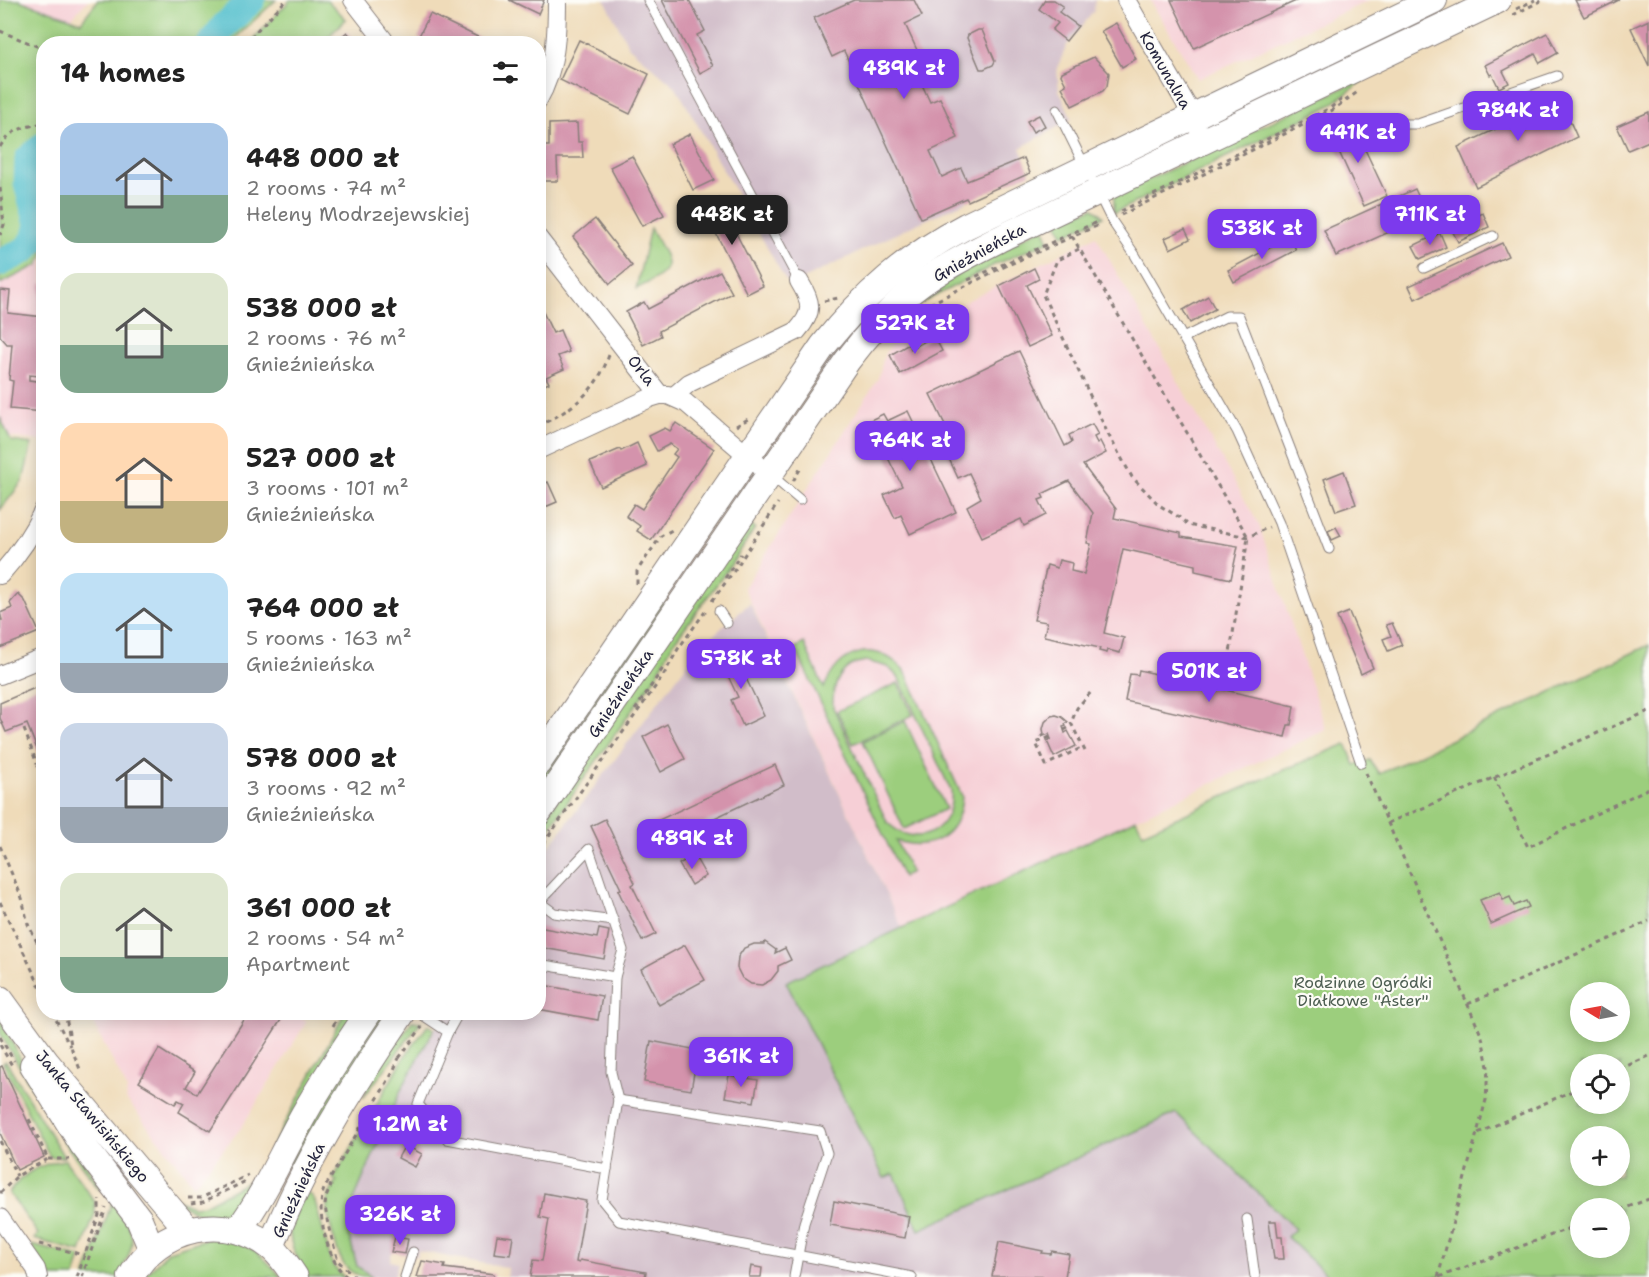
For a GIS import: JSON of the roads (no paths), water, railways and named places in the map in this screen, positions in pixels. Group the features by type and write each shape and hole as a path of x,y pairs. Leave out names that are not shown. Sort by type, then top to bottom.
{"street":[{"path":"353,0 381,36"},
{"path":"546,87 553,68 557,0"},
{"name":"Komunalna","path":"1126,0 1192,117 1203,141"},
{"name":"Gnieźnieńska","path":"546,752 824,346 878,284 914,256 947,236 1192,117 1399,10 1434,0"},
{"name":"Gnieźnieńska","path":"546,802 784,478 865,338 910,292 979,250 1203,141 1505,7"},
{"name":"Orla","path":"546,248 667,395 686,403 748,456 784,478"},
{"path":"546,447 667,395 689,382 797,331 806,321 810,303 799,280"},
{"path":"0,575 19,553 36,526"},
{"path":"0,675 36,660"},
{"name":"Janka Stawisińskiego","path":"0,1000 46,1062 188,1230"},
{"name":"Janka Stawisińskiego","path":"0,1000 12,1030 48,1091 83,1145 139,1219 152,1250"},
{"name":"Gnieźnieńska","path":"238,1230 256,1206 323,1081 364,1020"},
{"name":"Gnieźnieńska","path":"271,1247 284,1214 321,1140 364,1068 412,1020"},
{"path":"0,1218 36,1269 38,1277"},
{"path":"131,1277 141,1261 168,1238 188,1230 204,1227 238,1230 255,1237 271,1247 285,1261 295,1277"}],"lane":[{"path":"648,0 799,280"},
{"path":"1393,121 1401,124 1418,124 1557,76"},
{"path":"1057,110 1112,221 1135,255 1237,431 1279,523 1361,763"},
{"path":"1424,268 1493,236"},
{"path":"1183,338 1227,316 1239,316 1329,549"},
{"path":"784,478 800,500"},
{"path":"719,611 727,623"},
{"path":"546,895 589,849 623,950 615,977 611,1072 618,1100 602,1200 619,1221 912,1277"},
{"path":"546,907 554,913 614,921"},
{"path":"546,965 615,977"},
{"path":"430,1020 448,1032"},
{"path":"455,1020 418,1104 447,1139 607,1169"},
{"path":"618,1100 820,1131 827,1153 804,1223 794,1277"},
{"path":"1247,1219 1255,1277"},
{"path":"405,1277 412,1252"}],"waterway":[{"path":"216,36 252,0"},
{"path":"36,152 28,159 27,184 36,217"},
{"path":"0,263 25,250 34,240 36,232"}],"park label":[{"name":"Rodzinne Ogródki Diałkowe \"Aster\"","path":"1363,991"}]}
